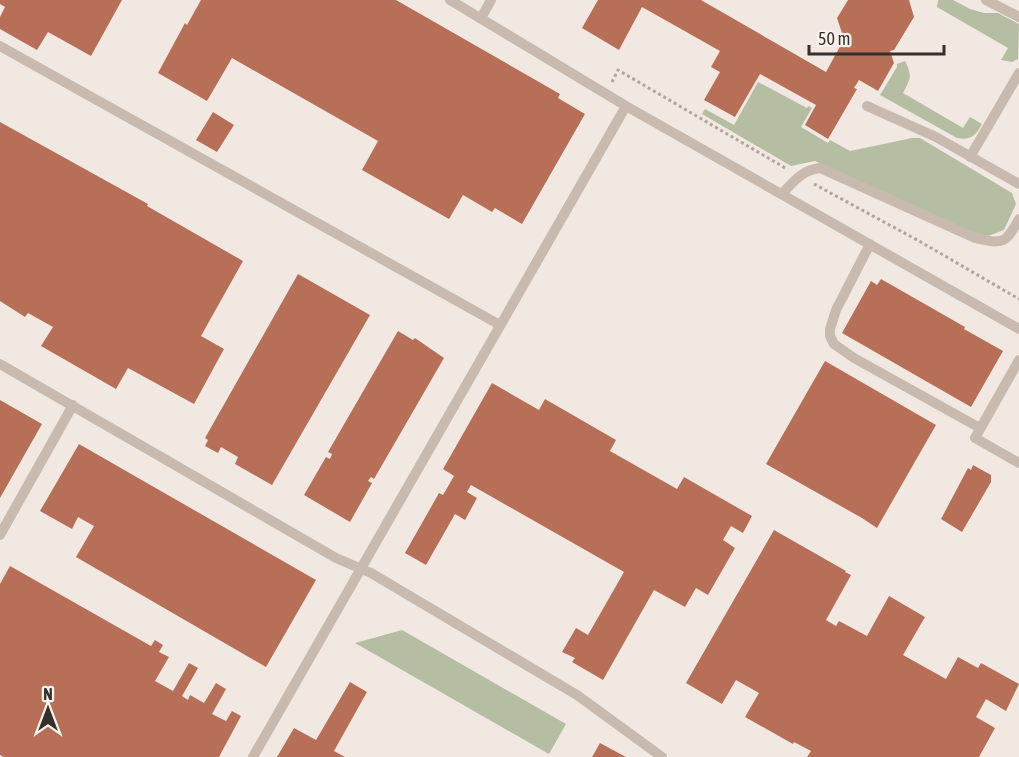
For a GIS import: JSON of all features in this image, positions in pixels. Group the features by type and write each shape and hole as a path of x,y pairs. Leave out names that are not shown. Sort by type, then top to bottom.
{"lane":[{"path":"450,0 626,106 1019,329"},
{"path":"481,18 491,0"},
{"path":"986,0 1019,17"},
{"path":"0,46 500,325"},
{"path":"970,157 1019,73"},
{"path":"253,757 626,106"},
{"path":"867,106 936,137 1019,184"},
{"path":"782,194 799,175 809,169 820,168 975,238 993,242 1000,241 1010,236 1019,219"},
{"path":"870,244 836,310 830,329 830,336 834,344 854,358 980,428"},
{"path":"1019,360 975,438 1019,463"},
{"path":"0,364 336,558 362,568 577,695 662,757"},
{"path":"0,535 73,405"}],"green space":[{"path":"938,0 953,0 970,9 984,13 998,13 1019,24 1018,59 1012,62 1001,60 1008,48 937,7"},
{"path":"905,61 910,78 903,93 963,128 970,117 982,124 975,134 966,139 957,138 880,95 897,64"},
{"path":"758,82 807,108 808,106 812,108 801,127 828,143 830,140 850,151 920,138 1012,193 1016,204 1004,230 988,236 974,233 815,161 791,166 702,114 705,109 734,125"},
{"path":"402,630 566,724 549,754 355,643"}],"building":[{"path":"0,0 122,0 91,56 48,32 37,50 0,29 0,17 5,7 0,4"},
{"path":"201,0 396,0 560,94 558,98 585,114 522,224 495,208 492,212 463,195 449,219 362,170 378,141 232,58 207,101 158,73 185,23 187,25"},
{"path":"598,0 701,0 826,72 844,39 837,18 848,0 909,0 914,17 894,50 890,51 894,63 878,91 859,80 854,88 857,89 828,139 805,125 816,105 760,74 735,117 704,100 720,72 711,67 720,51 642,7 619,50 582,28"},
{"path":"213,112 234,125 217,152 196,140"},
{"path":"0,122 148,204 147,206 243,261 201,336 224,349 194,404 128,368 116,389 41,346 53,327 28,313 25,317 0,301"},
{"path":"298,274 370,315 272,485 235,464 238,457 221,447 218,453 205,446 208,440 205,438"},
{"path":"881,279 1003,351 971,407 842,333 871,281 877,285"},
{"path":"398,331 413,340 415,338 444,358 374,479 371,477 368,481 372,483 350,522 304,495 326,457 330,459 332,454 328,452"},
{"path":"825,361 936,425 877,528 766,464"},
{"path":"492,383 539,410 545,399 616,440 610,451 677,489 684,477 752,516 743,533 731,526 723,540 735,548 708,595 696,588 685,607 654,590 603,680 572,662 575,658 562,652 576,628 588,635 624,572 471,485 467,492 477,498 465,520 455,514 426,565 405,553 439,493 443,495 454,476 443,469"},
{"path":"0,400 42,424 0,498"},
{"path":"79,444 316,580 266,667 76,557 94,526 78,517 72,529 40,511"},
{"path":"973,465 991,475 991,482 962,532 941,519 968,468 971,470"},
{"path":"774,530 851,575 826,620 836,626 839,621 867,636 889,596 925,617 903,655 946,679 958,657 978,668 981,663 1019,684 1006,711 986,699 976,717 995,728 979,757 807,757 811,751 794,742 793,744 745,717 759,693 736,680 722,704 686,683"},
{"path":"10,566 151,646 155,640 163,645 159,652 169,657 155,681 173,691 189,663 198,668 182,696 188,700 190,695 204,703 216,683 226,689 212,714 226,721 232,711 241,716 219,757 4,757 0,755 0,584"},
{"path":"350,682 367,692 334,751 345,757 277,757 294,728 316,740"},
{"path":"600,743 626,757 592,757"}]}
